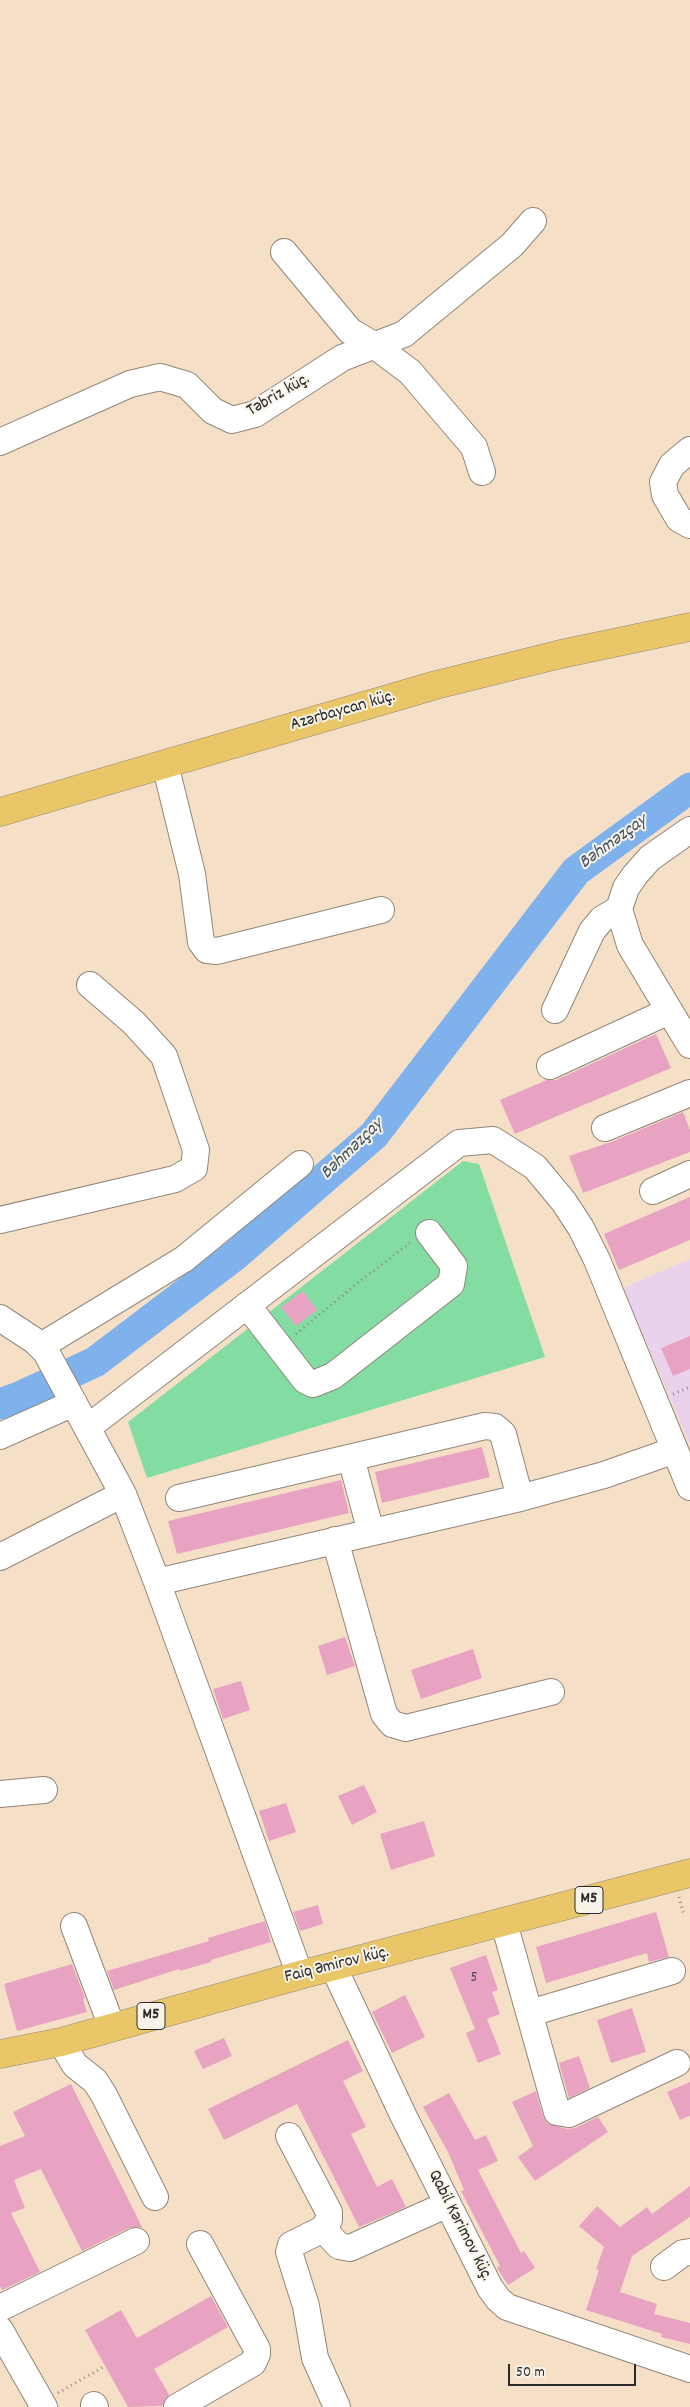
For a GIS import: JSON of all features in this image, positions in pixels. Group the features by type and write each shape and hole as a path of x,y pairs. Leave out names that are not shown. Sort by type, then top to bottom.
{"main road":[{"name":"Azərbaycan küç.","path":"0,812 436,685 561,654 690,627"},
{"name":"Faiq Əmirov küç.","path":"0,2054 61,2042 300,1975 334,1968 685,1876"}],"street":[{"name":"Təbriz küç.","path":"0,442 130,384 160,377 187,385 213,411 232,420 255,414 342,358 404,334 512,245 533,221"},
{"path":"284,252 350,331 410,372 474,447 482,472"},
{"path":"690,450 672,465 663,482 665,495 680,519 690,524"},
{"path":"165,764 192,874 201,942 207,950 217,951 381,910"},
{"path":"690,830 650,858 626,888 619,909 630,945 690,1045"},
{"path":"555,1010 592,931 602,919 619,909"},
{"path":"0,1220 175,1179 194,1168 196,1150 164,1056 134,1023 90,985"},
{"path":"550,1066 669,1011"},
{"path":"605,1128 690,1093"},
{"path":"87,1428 459,1143 493,1140 535,1167 564,1202 597,1260 690,1487"},
{"path":"43,1349 184,1259 300,1164"},
{"path":"653,1190 690,1174"},
{"path":"248,1306 304,1380 313,1384 333,1376 451,1284 454,1266 419,1238"},
{"path":"3,1326 43,1349 123,1494 157,1582 300,1975"},
{"path":"0,1436 72,1399"},
{"path":"179,1498 485,1426 495,1427 503,1434 520,1498"},
{"path":"157,1582 520,1498 604,1475 675,1450"},
{"path":"351,1458 371,1532"},
{"path":"0,1557 123,1494"},
{"path":"335,1540 384,1714 392,1724 406,1728 551,1692"},
{"path":"0,1794 44,1790"},
{"path":"504,1923 557,2112 569,2114 677,2063"},
{"path":"74,1926 112,2027"},
{"name":"Qabil Kərimov küç.","path":"334,1968 404,2116 490,2288 498,2299 508,2307 690,2369"},
{"path":"530,2013 672,1971"},
{"path":"61,2042 75,2065 95,2081 104,2095 155,2196"},
{"path":"289,2136 329,2212 329,2220 323,2229 291,2245 289,2252 306,2306 315,2358 337,2407"},
{"path":"323,2229 339,2246 350,2248 448,2204"},
{"path":"0,2308 136,2241"},
{"path":"178,2407 253,2363 258,2354 200,2244"},
{"path":"664,2267 683,2253 690,2252"},
{"path":"0,2330 42,2405"}],"path":[{"path":"280,1348 360,1281 419,1238"},
{"path":"42,2405 105,2366"}],"shaded area":[{"path":"690,1259 690,1444 623,1288"}],"green space":[{"path":"463,1161 479,1164 545,1357 147,1478 128,1422"}],"building":[{"path":"656,1034 671,1068 515,1134 500,1100 547,1080 556,1080"},
{"path":"683,1112 690,1130 690,1152 583,1193 569,1156 611,1142"},
{"path":"690,1197 690,1240 619,1270 604,1234"},
{"path":"303,1291 317,1310 296,1326 281,1307"},
{"path":"690,1336 690,1369 673,1376 661,1348"},
{"path":"482,1447 490,1477 382,1503 375,1472"},
{"path":"341,1480 349,1513 177,1554 168,1521"},
{"path":"345,1637 355,1666 327,1675 318,1646"},
{"path":"473,1649 482,1678 421,1699 411,1670"},
{"path":"241,1681 250,1710 223,1719 213,1689"},
{"path":"364,1785 377,1812 352,1825 338,1796"},
{"path":"286,1803 296,1832 269,1841 259,1811"},
{"path":"424,1821 435,1856 391,1870 380,1834"},
{"path":"318,1905 323,1924 300,1931 293,1912"},
{"path":"656,1912 669,1957 649,1962 647,1953 546,1983 536,1947"},
{"path":"265,1921 271,1942 211,1960 211,1962 180,1971 179,1969 114,1990 107,1971 209,1941 208,1938"},
{"path":"486,1955 498,1990 492,1992 500,2014 487,2019 501,2054 478,2063 466,2033 475,2029 450,1968"},
{"path":"72,1964 85,1998 83,1999 87,2012 17,2031 4,1984"},
{"path":"405,1995 425,2037 392,2053 372,2012"},
{"path":"632,2008 646,2052 611,2063 597,2020"},
{"path":"224,2038 232,2056 203,2069 194,2051"},
{"path":"348,2040 363,2071 343,2081 366,2127 351,2134 377,2187 392,2179 406,2207 359,2227 297,2104 224,2140 208,2109"},
{"path":"579,2056 590,2088 569,2098 559,2063"},
{"path":"690,2082 690,2116 680,2120 667,2092"},
{"path":"71,2084 142,2227 129,2228 82,2251 41,2169 14,2180 25,2208 11,2213 40,2272 2,2290 0,2286 0,2146 25,2136 13,2112"},
{"path":"536,2091 543,2116 547,2123 567,2129 575,2128 598,2117 608,2132 535,2181 518,2157 533,2146 512,2102"},
{"path":"449,2093 475,2140 486,2135 498,2161 478,2170 521,2253 524,2251 535,2268 508,2285 497,2268 500,2266 461,2191 464,2190 448,2152 423,2107"},
{"path":"690,2186 690,2217 632,2256 620,2292 657,2304 654,2314 690,2323 690,2344 661,2337 662,2334 586,2310 599,2270 596,2269 604,2247 579,2226 597,2206 620,2227 647,2207 652,2214"},
{"path":"211,2296 228,2327 154,2369 169,2394 162,2406 128,2407 85,2330 121,2310 137,2338"}],"waterway":[{"name":"Bəhməzçay","path":"0,1404 95,1362 233,1257 374,1135 576,871 690,788"}]}
